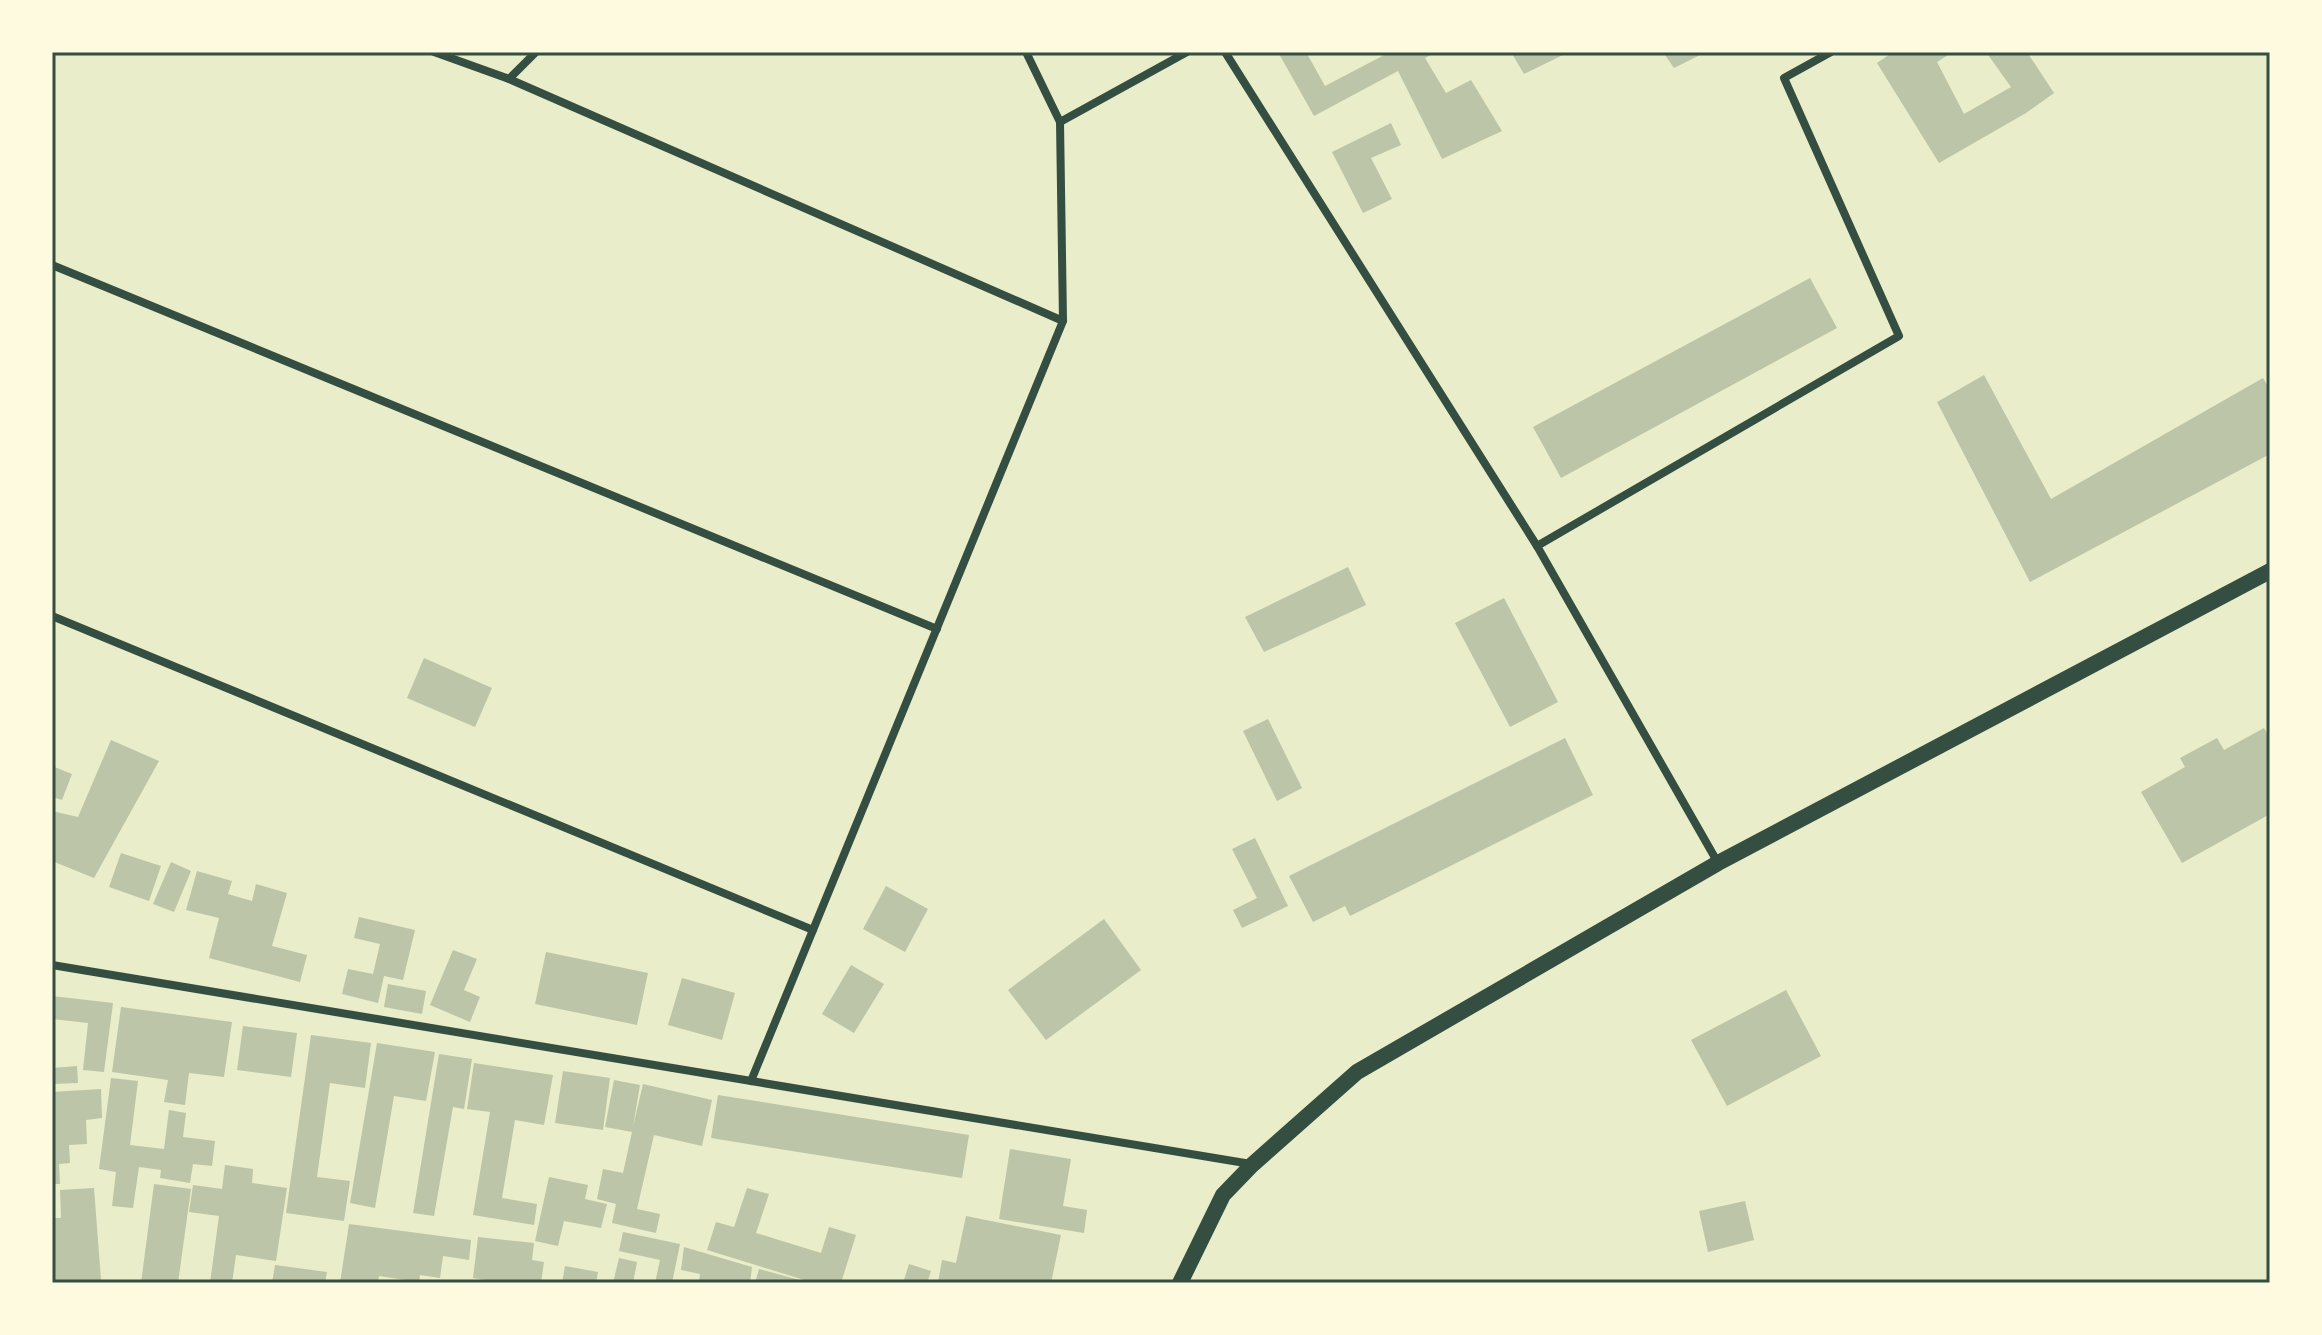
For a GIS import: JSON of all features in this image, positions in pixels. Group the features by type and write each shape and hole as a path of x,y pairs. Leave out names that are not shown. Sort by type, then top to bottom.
{"main road":[{"path":"1180,1283 1223,1195 1252,1165 1357,1072 1718,863 2270,571"}],"street":[{"path":"434,52 509,79 1063,321"},
{"path":"509,79 536,52"},
{"path":"751,1081 1063,321 1060,122 1026,52"},
{"path":"1060,122 1187,52"},
{"path":"1225,52 1537,546 1718,863"},
{"path":"1537,546 1899,336 1784,78 1831,52"},
{"path":"52,265 937,629"},
{"path":"52,616 813,930"},
{"path":"52,965 1252,1165"}],"building":[{"path":"1278,52 1306,52 1325,86 1390,52 1436,52 1425,58 1446,93 1471,80 1502,131 1442,159 1398,71 1314,116"},
{"path":"1511,52 1569,52 1524,74"},
{"path":"1663,52 1706,52 1674,68"},
{"path":"1893,52 1953,52 1937,62 1964,114 2011,87 1986,52 2027,52 2054,93 2026,113 1939,163 1877,63"},
{"path":"1391,123 1401,145 1371,158 1392,199 1363,213 1332,152"},
{"path":"1810,278 1837,328 1561,478 1533,427"},
{"path":"1984,375 2051,499 2263,378 2270,390 2270,454 2030,582 1937,402"},
{"path":"1348,567 1366,605 1264,652 1245,617"},
{"path":"1504,598 1558,702 1510,727 1455,623"},
{"path":"424,658 492,688 475,727 407,698"},
{"path":"1268,719 1302,788 1277,801 1243,731"},
{"path":"2264,728 2270,738 2270,814 2182,863 2141,792 2185,767 2180,758 2217,738 2224,750"},
{"path":"1565,738 1593,795 1350,916 1345,906 1313,922 1289,876"},
{"path":"111,740 159,761 94,878 52,861 52,811 78,817"},
{"path":"52,766 72,774 62,800 52,797"},
{"path":"1255,838 1288,906 1242,928 1233,910 1257,898 1232,849"},
{"path":"121,853 161,866 149,901 109,887"},
{"path":"171,862 191,871 174,912 153,904"},
{"path":"197,871 232,881 228,894 252,901 256,884 287,893 272,946 307,955 300,982 209,958 219,918 186,910"},
{"path":"886,886 928,909 905,952 863,929"},
{"path":"359,917 415,930 403,980 384,976 378,1003 342,994 348,969 373,974 380,944 354,938"},
{"path":"1104,919 1141,970 1046,1040 1008,990"},
{"path":"453,950 477,959 464,990 480,997 470,1022 430,1005"},
{"path":"546,952 648,973 637,1025 535,1004"},
{"path":"851,965 884,984 854,1033 822,1014"},
{"path":"682,978 735,993 722,1040 668,1025"},
{"path":"388,984 426,991 422,1014 384,1007"},
{"path":"1786,990 1821,1056 1727,1106 1691,1040"},
{"path":"52,996 113,1003 104,1072 83,1070 88,1023 52,1019"},
{"path":"121,1007 232,1022 224,1077 189,1073 185,1105 164,1102 168,1080 112,1072"},
{"path":"243,1026 297,1033 291,1077 237,1070"},
{"path":"311,1035 371,1043 365,1088 330,1083 317,1177 350,1181 344,1221 286,1213"},
{"path":"377,1043 435,1052 426,1101 394,1096 375,1208 350,1203"},
{"path":"439,1054 472,1059 464,1109 453,1107 434,1216 413,1213"},
{"path":"474,1063 553,1075 544,1125 515,1120 502,1198 537,1204 534,1225 473,1215 490,1112 467,1109"},
{"path":"77,1066 78,1083 52,1084 52,1068"},
{"path":"563,1071 610,1078 603,1130 555,1123"},
{"path":"111,1078 138,1081 130,1145 164,1149 169,1110 186,1113 183,1137 215,1141 212,1166 193,1164 190,1183 160,1178 161,1170 139,1167 133,1208 112,1206 116,1172 99,1169"},
{"path":"614,1080 640,1085 633,1127 643,1084 712,1100 702,1146 654,1135 637,1209 660,1214 656,1233 612,1223 616,1204 597,1199 603,1169 623,1173 632,1132 605,1127"},
{"path":"101,1089 102,1118 86,1120 87,1144 69,1145 70,1163 59,1164 60,1184 52,1184 52,1092"},
{"path":"718,1095 969,1135 962,1178 711,1138"},
{"path":"1010,1149 1071,1159 1063,1206 1087,1210 1084,1233 999,1219"},
{"path":"225,1165 253,1169 252,1183 287,1188 276,1261 236,1255 232,1283 210,1283 219,1216 189,1212 193,1185 222,1189"},
{"path":"549,1177 588,1185 585,1199 607,1204 601,1228 564,1221 558,1246 535,1241"},
{"path":"154,1184 191,1189 178,1283 141,1283"},
{"path":"94,1188 101,1280 108,1283 52,1283 52,1218 61,1218 60,1190"},
{"path":"747,1188 769,1194 756,1233 821,1253 829,1227 856,1235 841,1283 814,1283 707,1250 716,1222 734,1227"},
{"path":"1745,1201 1754,1240 1708,1252 1699,1211"},
{"path":"966,1216 1061,1235 1051,1283 938,1282 942,1260 956,1263"},
{"path":"349,1224 471,1240 469,1260 443,1256 440,1278 420,1275 419,1282 379,1276 378,1283 340,1283"},
{"path":"623,1232 680,1244 672,1283 655,1283 660,1260 619,1251"},
{"path":"478,1237 534,1243 532,1260 544,1262 541,1283 491,1283 473,1278"},
{"path":"684,1247 752,1267 750,1283 699,1283 700,1274 681,1270"},
{"path":"619,1258 637,1262 633,1283 613,1283"},
{"path":"909,1264 931,1271 927,1283 903,1283"},
{"path":"275,1265 327,1272 325,1283 272,1283"},
{"path":"565,1266 598,1272 596,1283 562,1283"},
{"path":"759,1269 807,1282 807,1283 755,1283"}]}
